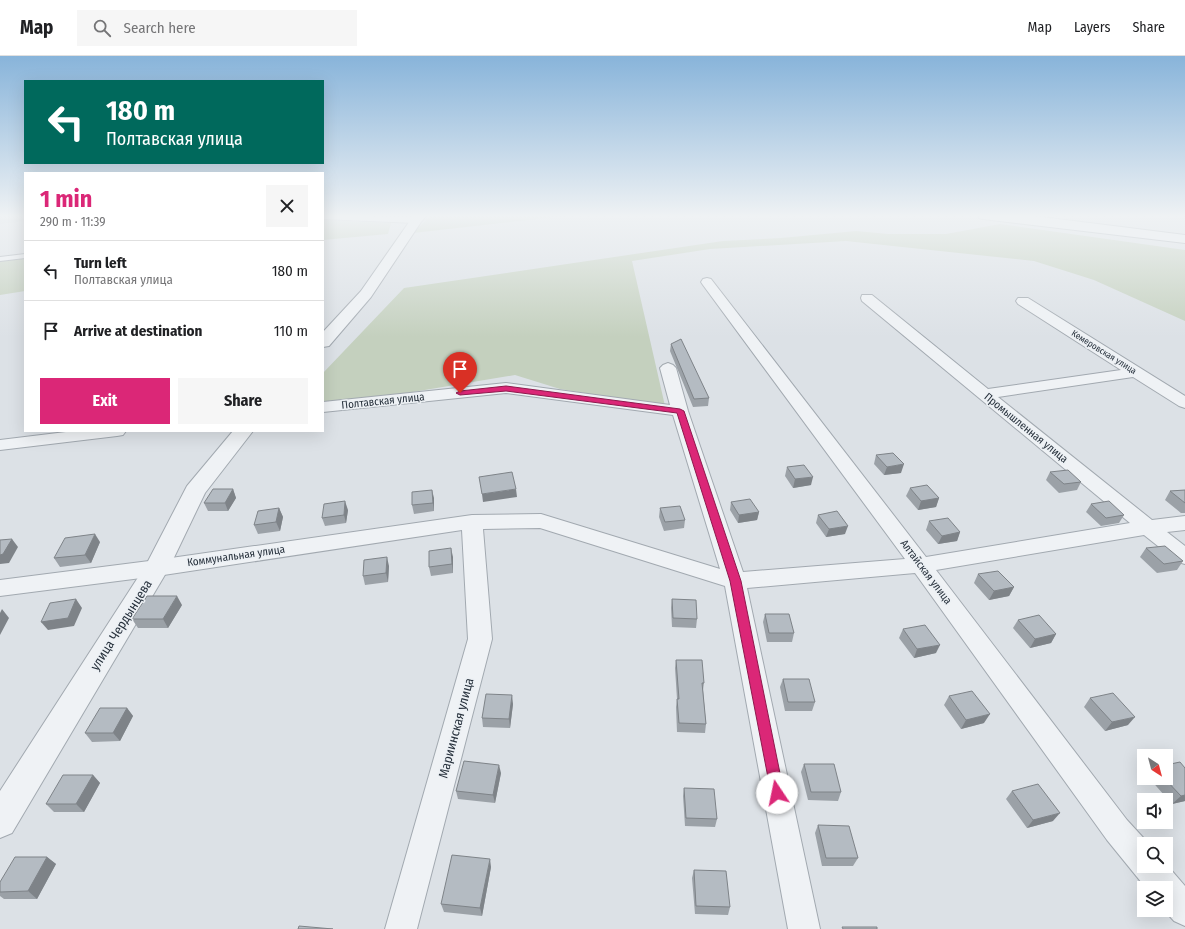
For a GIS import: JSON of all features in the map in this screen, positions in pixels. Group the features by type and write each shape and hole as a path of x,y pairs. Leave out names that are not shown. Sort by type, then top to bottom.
{"street":[{"path":"324,341 366,294 392,256"},
{"name":"Алтайская улица","path":"708,282 921,565 1117,830 1137,854"},
{"name":"Промышленная улица","path":"867,298 1185,557"},
{"name":"Кемеровская улица","path":"1023,300 1185,403"},
{"path":"668,368 680,411 735,581 804,929"},
{"path":"984,394 1136,372"},
{"name":"Полтавская улица","path":"324,407 506,388 680,411"},
{"path":"0,445 109,432"},
{"name":"улица Чердынцева","path":"0,821 157,568 195,492 242,432"},
{"name":"Коммунальная улица","path":"0,588 157,568 472,522 541,520 735,581"},
{"name":"Мариинская улица","path":"401,929 480,639 472,522"},
{"path":"735,581 921,565 1149,527 1185,523"},
{"path":"1154,873 1185,910"}],"lane":[{"path":"0,259 24,256"}],"green space":[{"path":"623,256 666,256 632,261 665,406 560,389 515,375 324,407 324,372 404,288"},
{"path":"985,256 1185,256 1185,321 1094,280 1034,261"},
{"path":"24,258 24,291 0,295 0,260"}],"building":[{"path":"681,339 709,398 694,399 671,344"},
{"path":"893,453 904,464 887,467 876,455"},
{"path":"804,465 813,477 795,479 787,467"},
{"path":"1068,470 1081,482 1064,484 1050,472"},
{"path":"512,472 516,489 482,494 479,477"},
{"path":"927,485 939,498 921,501 910,488"},
{"path":"213,489 233,489 225,503 204,503"},
{"path":"432,490 433,503 412,505 412,492"},
{"path":"1185,490 1185,503 1170,491"},
{"path":"750,499 759,512 739,515 731,502"},
{"path":"345,501 344,515 322,518 324,504"},
{"path":"1109,501 1124,515 1106,518 1091,504"},
{"path":"680,506 685,520 665,522 660,508"},
{"path":"279,508 276,522 254,525 258,511"},
{"path":"837,511 848,526 829,529 818,515"},
{"path":"948,518 960,532 942,536 929,521"},
{"path":"95,534 85,555 54,558 65,538"},
{"path":"12,539 3,554 0,555 0,540"},
{"path":"1165,546 1183,561 1164,564 1146,548"},
{"path":"451,548 452,564 429,567 429,551"},
{"path":"387,557 386,573 363,576 364,560"},
{"path":"998,571 1014,587 994,591 978,574"},
{"path":"147,596 177,596 163,619 132,619"},
{"path":"76,599 68,618 41,622 50,603"},
{"path":"672,599 696,600 697,619 673,618"},
{"path":"765,614 789,614 794,633 769,633"},
{"path":"1039,615 1056,634 1035,639 1018,620"},
{"path":"925,625 940,645 917,649 903,629"},
{"path":"676,660 702,660 704,683 702,683 706,724 679,723"},
{"path":"783,679 809,679 815,702 788,702"},
{"path":"972,691 990,714 966,720 949,696"},
{"path":"1113,693 1135,717 1112,722 1090,698"},
{"path":"486,694 512,695 509,719 482,718"},
{"path":"100,708 127,708 113,733 85,733"},
{"path":"464,761 499,765 493,795 456,791"},
{"path":"1180,762 1185,768 1185,795 1181,796 1171,785 1173,785 1173,764"},
{"path":"804,764 834,764 841,792 811,792"},
{"path":"63,775 93,775 76,804 46,804"},
{"path":"1038,784 1060,813 1033,820 1012,791"},
{"path":"684,788 714,789 717,819 686,818"},
{"path":"818,825 849,826 858,858 826,858"},
{"path":"452,855 490,859 480,908 441,904"},
{"path":"15,857 47,857 28,891 0,892 0,882"},
{"path":"694,870 726,871 730,907 696,906"},
{"path":"299,926 333,929 298,929"},
{"path":"842,927 877,927 877,929 843,929"}],"route":[{"path":"460,393 506,388 680,411 735,581 777,793"}]}
